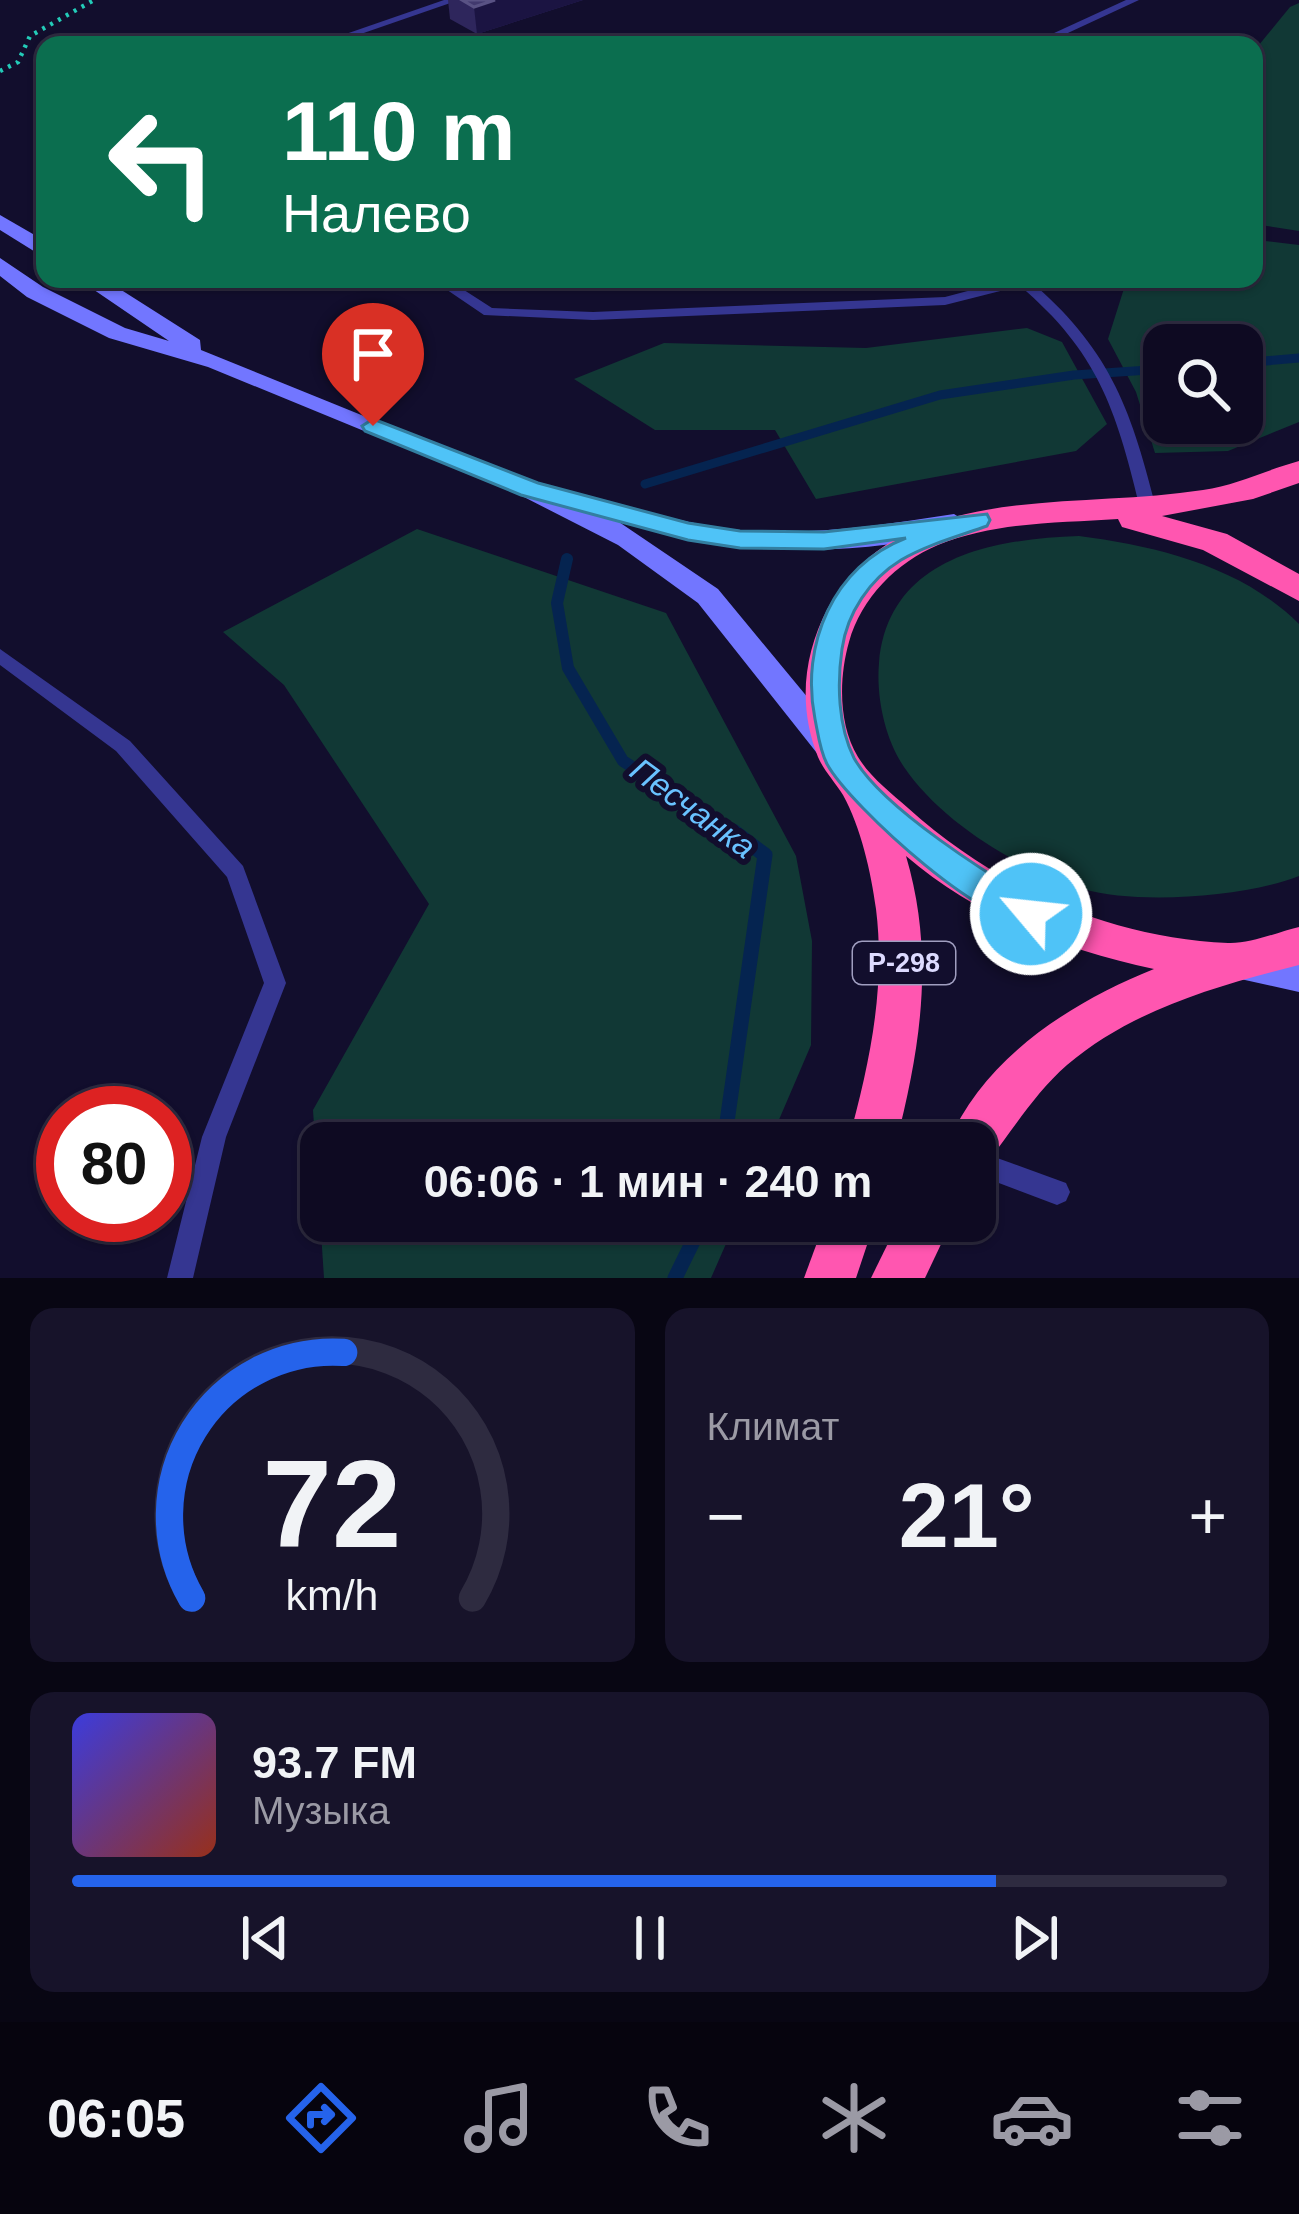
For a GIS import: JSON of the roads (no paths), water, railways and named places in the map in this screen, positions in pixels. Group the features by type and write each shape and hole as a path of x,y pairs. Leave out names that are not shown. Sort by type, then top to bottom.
{"highway":[{"name":"Р-298","path":"877,1122 902,1025 904,962 887,858 848,772 823,686 830,634 842,606 868,571 894,552 978,520 1218,501 1299,471"},
{"name":"Р-298","path":"1101,513 1163,524 1214,542 1262,564 1299,589"},
{"path":"848,772 969,881 1031,914 1150,950 1228,962"},
{"path":"988,1122 1019,1080 1052,1049 1128,1000 1228,962 1299,946"},
{"path":"830,1278 843,1242"},
{"path":"897,1278 916,1242"}],"main road":[{"path":"0,221 36,245"},
{"path":"0,265 35,292 117,333 217,362 530,489 628,538 698,586 733,622 848,772"},
{"path":"103,288 217,362"},
{"path":"530,489 688,531 740,539 824,541 978,520"},
{"path":"1228,962 1299,976"}],"lane":[{"path":"346,36 454,0"},
{"path":"1053,36 1134,0"},
{"path":"452,288 489,312 593,316 945,301 993,288"},
{"path":"1032,288 1071,320 1090,349 1126,417 1147,504"},
{"path":"0,656 123,746 236,872 274,983 214,1137 180,1278"},
{"path":"996,1170 1057,1192"}],"waterway":[{"name":"Песчанка","path":"1263,361 1299,358"},
{"name":"Песчанка","path":"645,484 940,395 1074,375 1143,370"},
{"name":"Песчанка","path":"567,559 557,603 568,668 623,761 737,834"},
{"name":"Песчанка","path":"733,831 737,834"},
{"name":"Песчанка","path":"727,1122 765,855 737,834"},
{"name":"Песчанка","path":"675,1278 693,1242"}]}
